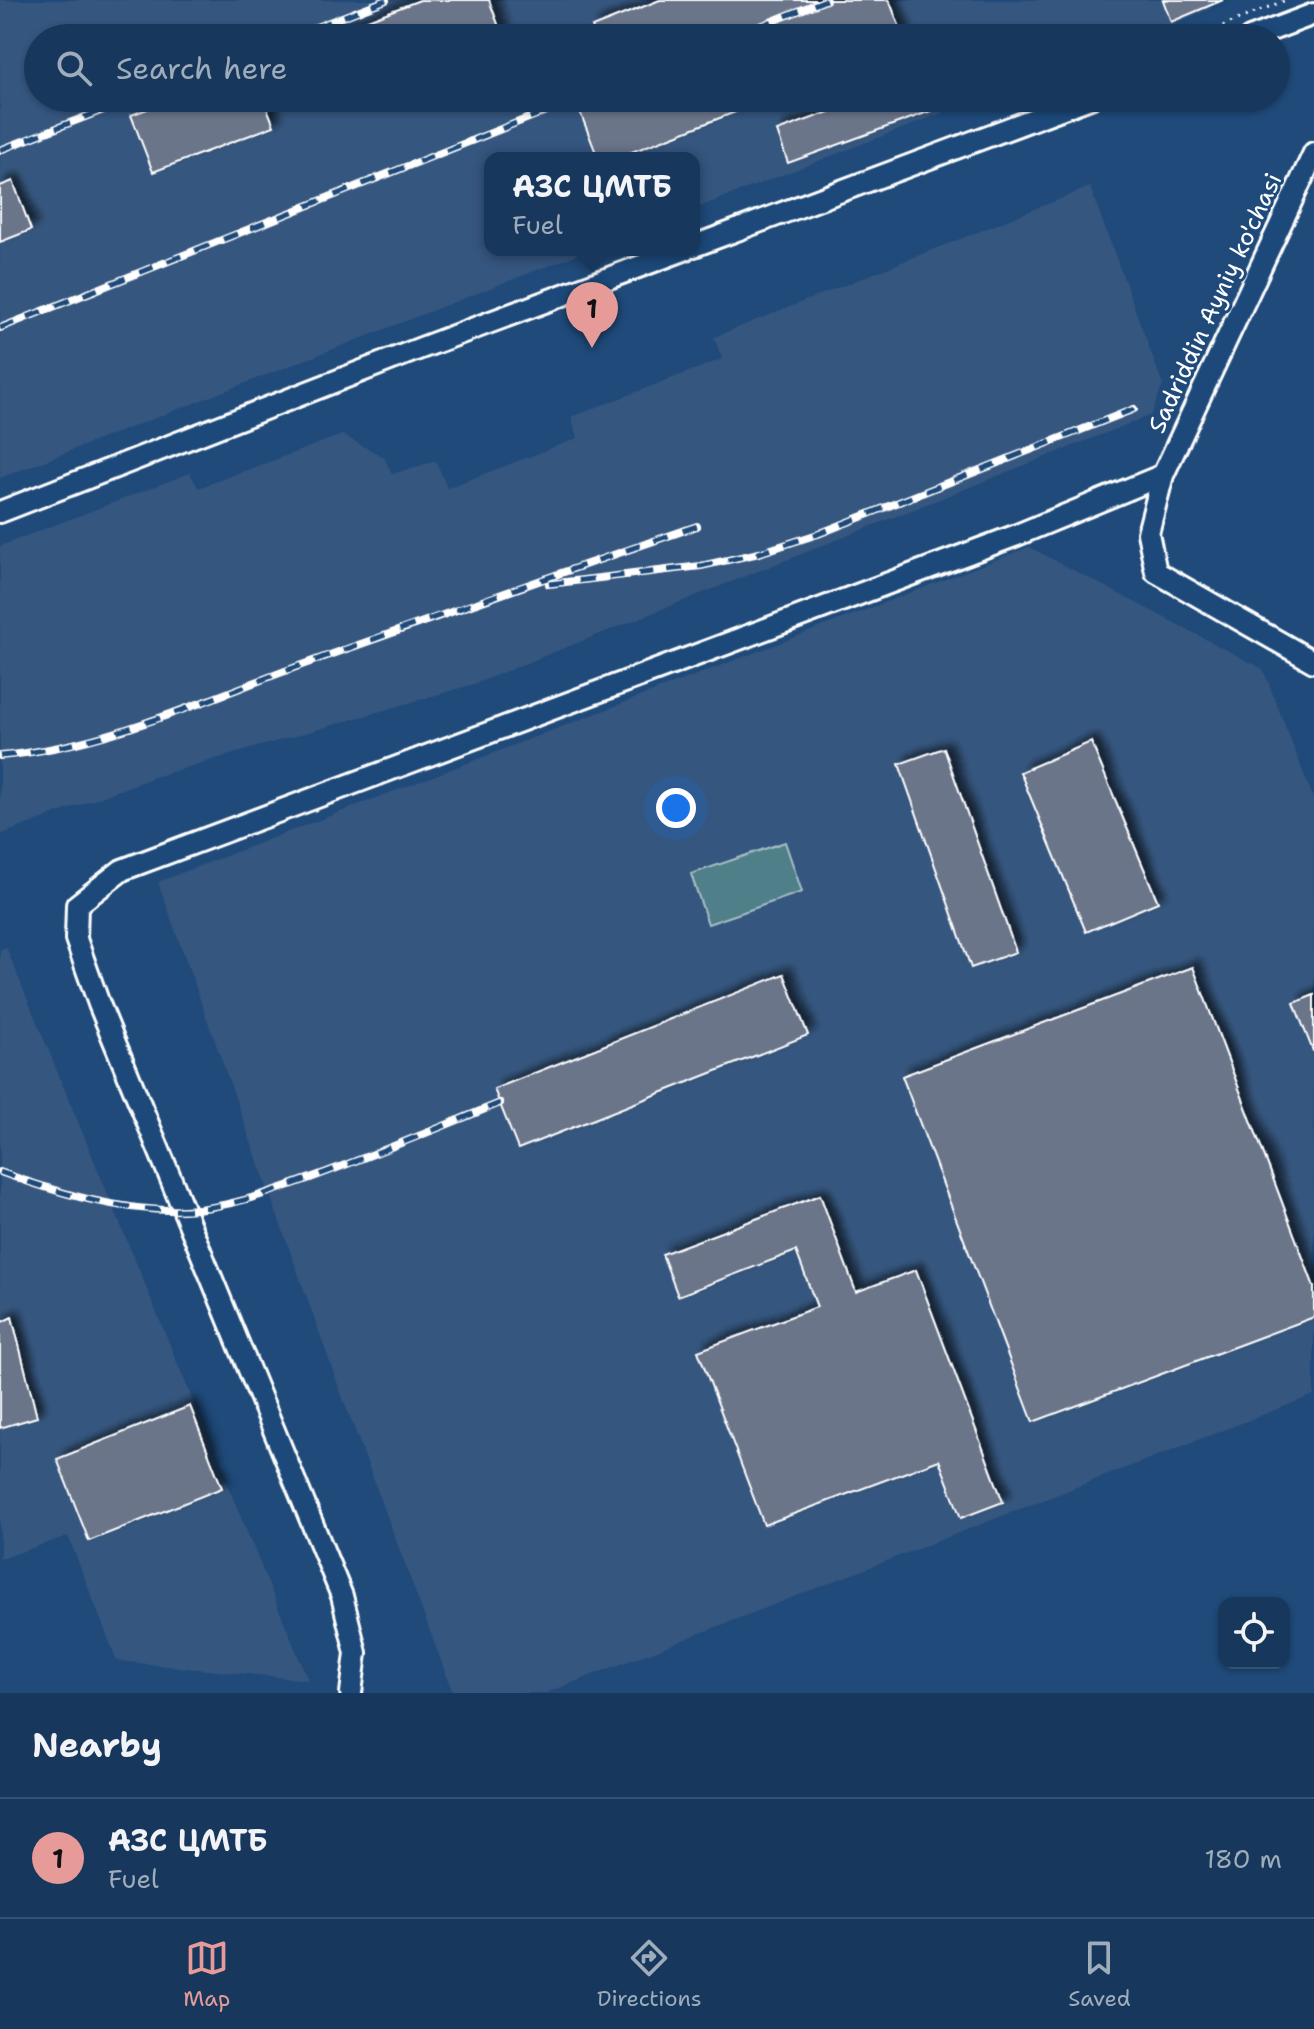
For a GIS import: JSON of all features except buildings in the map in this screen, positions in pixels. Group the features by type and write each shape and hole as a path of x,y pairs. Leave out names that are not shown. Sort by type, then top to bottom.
{"street":[{"path":"1287,24 1314,14"},
{"path":"700,244 1053,112"},
{"name":"Sadriddin Ayniy ko'chasi","path":"1314,153 1163,475 1148,533 1156,572 1314,662"},
{"path":"0,512 421,348 668,256"},
{"path":"351,1693 356,1653 342,1596 99,1004 76,939 77,905 122,870 1017,535 1163,475"}],"path":[{"path":"1227,24 1286,0"}],"shaded area":[{"path":"0,0 1207,0 1211,9 1172,24 24,24 24,112 945,112 700,207 700,152 484,152 484,256 574,256 0,478"},
{"path":"1090,187 1163,385 1151,415 474,684 154,777 0,835 0,546 190,473 198,488 342,435 384,457 392,474 436,461 447,488 578,438 571,417 722,359 714,337"},
{"path":"1029,547 1263,669 1314,800 1314,1395 546,1693 453,1693 338,1385 158,882"},
{"path":"6,947 308,1680 117,1661 68,1536 0,1559 0,949"}],"green space":[{"path":"785,842 802,892 708,924 691,874"}],"railway":[{"path":"324,24 386,0"},
{"path":"765,24 826,0"},
{"path":"0,150 98,112"},
{"path":"0,328 544,112"},
{"path":"549,584 701,566 759,553 818,534 1134,409"},
{"path":"0,756 76,743 150,721 697,526"},
{"path":"0,1172 67,1194 113,1204 160,1210 201,1209 297,1183 500,1103"}],"place":[{"name":"АЗС ЦМТБ","path":"592,348"}]}
